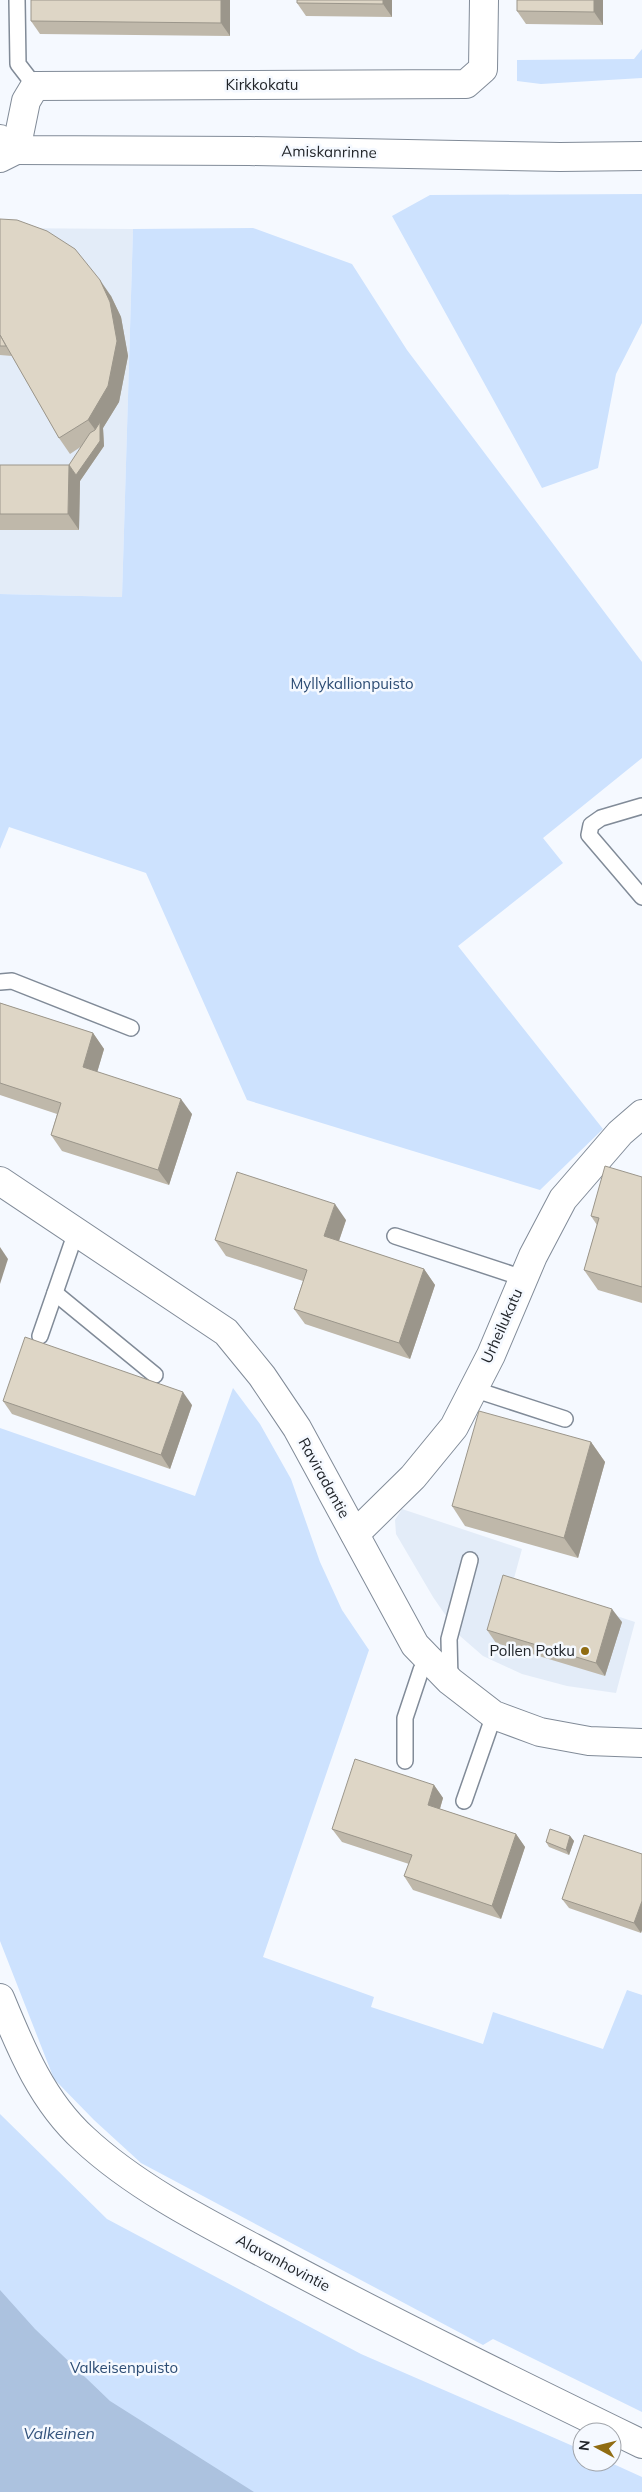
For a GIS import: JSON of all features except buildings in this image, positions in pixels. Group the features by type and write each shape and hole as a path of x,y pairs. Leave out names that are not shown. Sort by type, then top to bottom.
{"street":[{"name":"Kirkkokatu","path":"35,86 466,84 483,69 484,0"},
{"path":"5,149 26,100 35,86"},
{"name":"Amiskanrinne","path":"5,149 258,151 560,157 642,156"},
{"name":"Urheilukatu","path":"355,1534 413,1477 448,1434 490,1355 523,1278 563,1199 609,1145 642,1114"},
{"name":"Raviradantie","path":"0,1181 226,1332 262,1376 297,1428 415,1645 450,1682 494,1715 540,1732 589,1741 642,1743"},
{"name":"Alavanhovintie","path":"0,1998 18,2042 46,2096 82,2138 126,2175 245,2243 394,2323 642,2444"}],"lane":[{"path":"17,0 18,64 35,86"},
{"path":"642,806 601,818 592,825 589,835 642,897"},
{"path":"0,982 12,981 131,1028"},
{"path":"40,1336 76,1232"},
{"path":"395,1236 523,1278"},
{"path":"54,1293 155,1375"},
{"path":"472,1389 565,1419"},
{"path":"450,1682 449,1639 470,1560"},
{"path":"405,1760 405,1718 421,1670 429,1660"},
{"path":"464,1801 494,1715"}],"shaded area":[{"path":"0,228 133,229 122,597 0,594"},
{"path":"402,1509 522,1549 513,1582 635,1622 616,1693 567,1686 522,1674 483,1656 460,1636 433,1597 396,1534 395,1520"}],"green space":[{"path":"642,49 642,78 541,84 517,81 517,60 634,59"},
{"path":"642,194 642,323 616,374 598,468 542,488 392,216 430,195"},
{"name":"Myllykallionpuisto","path":"253,228 352,264 407,350 642,662 642,758 543,838 563,863 458,946 603,1129 540,1190 247,1100 146,873 9,827 0,849 0,594 122,597 133,229"},
{"path":"233,1388 260,1424 291,1479 320,1562 342,1610 369,1650 263,1957 374,1997 371,2007 483,2044 493,2012 603,2049 627,1990 642,1995 642,2412 493,2339 483,2345 141,2163 94,2120 54,2079 0,1941 0,1428 195,1496"},
{"name":"Valkeisenpuisto","path":"0,2114 107,2219 361,2354 572,2446 572,2472 622,2472 622,2468 642,2477 642,2492 0,2492"}],"water":[{"name":"Valkeinen","path":"0,2290 35,2329 110,2401 254,2492 0,2492"}],"place":[{"name":"Pollen Potku","path":"585,1651"}]}
